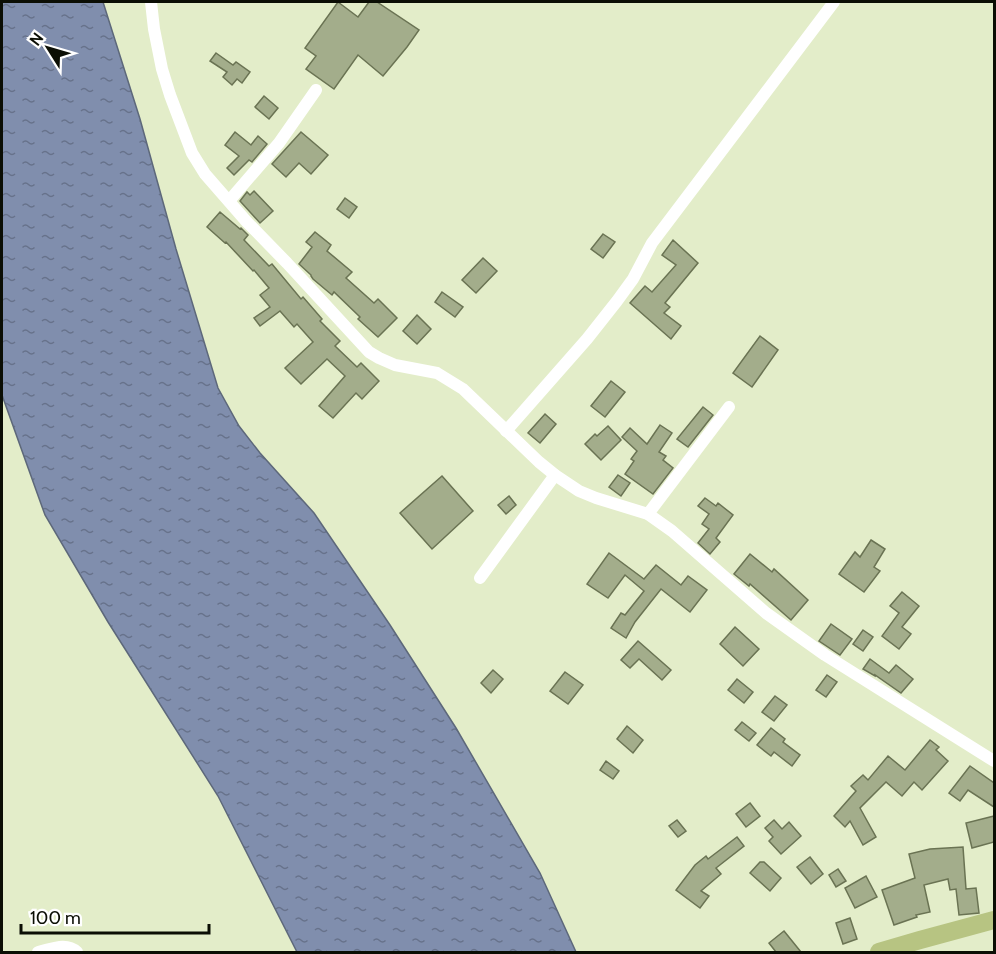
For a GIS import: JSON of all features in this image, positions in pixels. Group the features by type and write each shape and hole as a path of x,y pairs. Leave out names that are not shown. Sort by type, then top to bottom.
{"main road":[{"path":"879,952 994,920"}],"street":[{"path":"151,2 162,69 179,122 196,160 229,201 369,352 395,365 437,373 463,389 539,462 579,491 648,514 672,531 766,613 808,643 994,761"},
{"path":"506,431 580,348 617,301 633,279 652,243 834,2"},
{"path":"229,201 279,142 316,90"},
{"path":"648,514 729,406"},
{"path":"480,578 555,474"},
{"path":"38,952 62,946 77,952"}],"water":[{"path":"2,2 103,2 140,119 218,388 239,426 314,513 456,728 540,873 576,952 297,952 218,796 108,622 45,515 2,395"}],"building":[{"path":"338,2 358,17 369,2 377,2 419,30 383,76 358,55 334,89 306,69 316,56 305,48"},
{"path":"216,53 233,65 236,62 250,72 242,83 237,79 232,85 223,77 227,72 210,61"},
{"path":"264,96 278,108 269,119 255,107"},
{"path":"235,132 251,145 258,136 267,144 252,162 249,160 234,175 227,168 239,156 225,145"},
{"path":"301,132 328,155 311,174 299,163 286,177 272,164"},
{"path":"254,191 273,211 260,223 240,201 247,192 250,195"},
{"path":"345,198 357,207 349,218 337,209"},
{"path":"220,212 248,235 244,240 269,266 272,264 301,299 303,297 322,319 320,321 340,341 335,346 357,367 361,363 379,381 362,399 356,393 333,418 319,406 345,376 327,359 301,384 285,368 313,342 297,324 294,327 280,311 260,326 254,318 270,307 260,295 269,288 226,242 207,227"},
{"path":"315,232 331,245 327,251 352,272 346,278 374,303 378,299 397,318 378,337 334,292 332,295 299,264 312,247 306,242"},
{"path":"603,234 615,242 603,258 591,249"},
{"path":"673,240 698,263 665,303 670,307 664,313 681,326 671,339 630,303 645,286 652,292 676,265 662,255"},
{"path":"483,258 497,271 476,293 462,280"},
{"path":"442,292 463,307 455,317 435,302"},
{"path":"417,315 431,329 417,344 403,331"},
{"path":"760,336 778,350 752,387 733,373"},
{"path":"611,381 625,392 605,417 591,406"},
{"path":"703,407 713,415 688,447 677,439"},
{"path":"545,414 556,424 540,443 528,433"},
{"path":"660,425 672,433 659,452 666,456 663,460 673,468 653,494 625,474 634,461 631,459 637,451 622,437 630,428 647,444"},
{"path":"608,426 621,440 601,460 585,444"},
{"path":"618,475 630,483 621,496 609,487"},
{"path":"442,476 473,511 432,549 400,513"},
{"path":"509,496 516,505 506,514 498,505"},
{"path":"705,498 716,506 718,503 733,515 716,538 720,542 710,554 698,543 709,529 702,524 709,514 698,506"},
{"path":"871,540 885,549 874,567 880,571 864,592 839,574 855,552 860,557"},
{"path":"609,553 644,579 656,565 681,585 688,576 707,590 690,612 661,589 635,622 626,638 611,628 621,613 625,615 644,591 625,575 608,598 587,584"},
{"path":"750,554 772,572 774,569 808,600 791,620 750,584 749,586 734,574"},
{"path":"902,592 919,606 902,627 911,634 899,649 882,636 899,613 890,606"},
{"path":"831,624 852,639 840,655 819,641"},
{"path":"735,627 759,649 743,666 720,644"},
{"path":"863,630 873,637 863,651 853,644"},
{"path":"638,641 671,670 662,680 639,659 630,668 621,660"},
{"path":"870,659 889,673 896,665 913,679 901,693 863,669"},
{"path":"493,670 503,679 491,693 481,683"},
{"path":"565,672 583,685 568,704 550,691"},
{"path":"827,675 837,682 826,697 816,690"},
{"path":"737,679 753,692 744,703 728,690"},
{"path":"775,696 787,705 774,721 762,712"},
{"path":"742,722 756,733 749,741 735,730"},
{"path":"627,726 643,740 633,753 617,739"},
{"path":"771,728 785,739 783,742 800,755 792,766 774,752 771,756 757,745"},
{"path":"930,740 939,747 936,750 948,761 922,790 914,782 902,796 886,782 860,808 876,837 863,845 850,821 845,827 834,816 856,791 851,786 863,775 868,780 888,756 905,770"},
{"path":"606,761 619,771 613,779 600,770"},
{"path":"970,766 994,783 994,807 968,790 960,801 949,793"},
{"path":"750,803 760,816 746,827 736,814"},
{"path":"994,816 994,842 972,848 966,823"},
{"path":"677,820 686,831 678,837 669,826"},
{"path":"774,820 782,829 789,822 801,836 781,854 769,841 773,837 765,828"},
{"path":"737,837 744,846 716,868 721,874 701,891 709,896 700,908 676,890 695,865 706,856 708,859"},
{"path":"963,847 966,889 976,888 979,913 959,915 956,889 950,890 948,879 924,885 930,912 916,915 917,917 894,925 882,890 915,878 909,854 930,849"},
{"path":"810,857 823,874 811,884 797,867"},
{"path":"760,862 764,862 781,878 770,891 750,873"},
{"path":"838,869 846,881 836,887 829,875"},
{"path":"866,876 877,897 855,908 845,888"},
{"path":"850,918 857,939 843,944 836,923"},
{"path":"784,931 801,952 776,952 769,943"}]}
